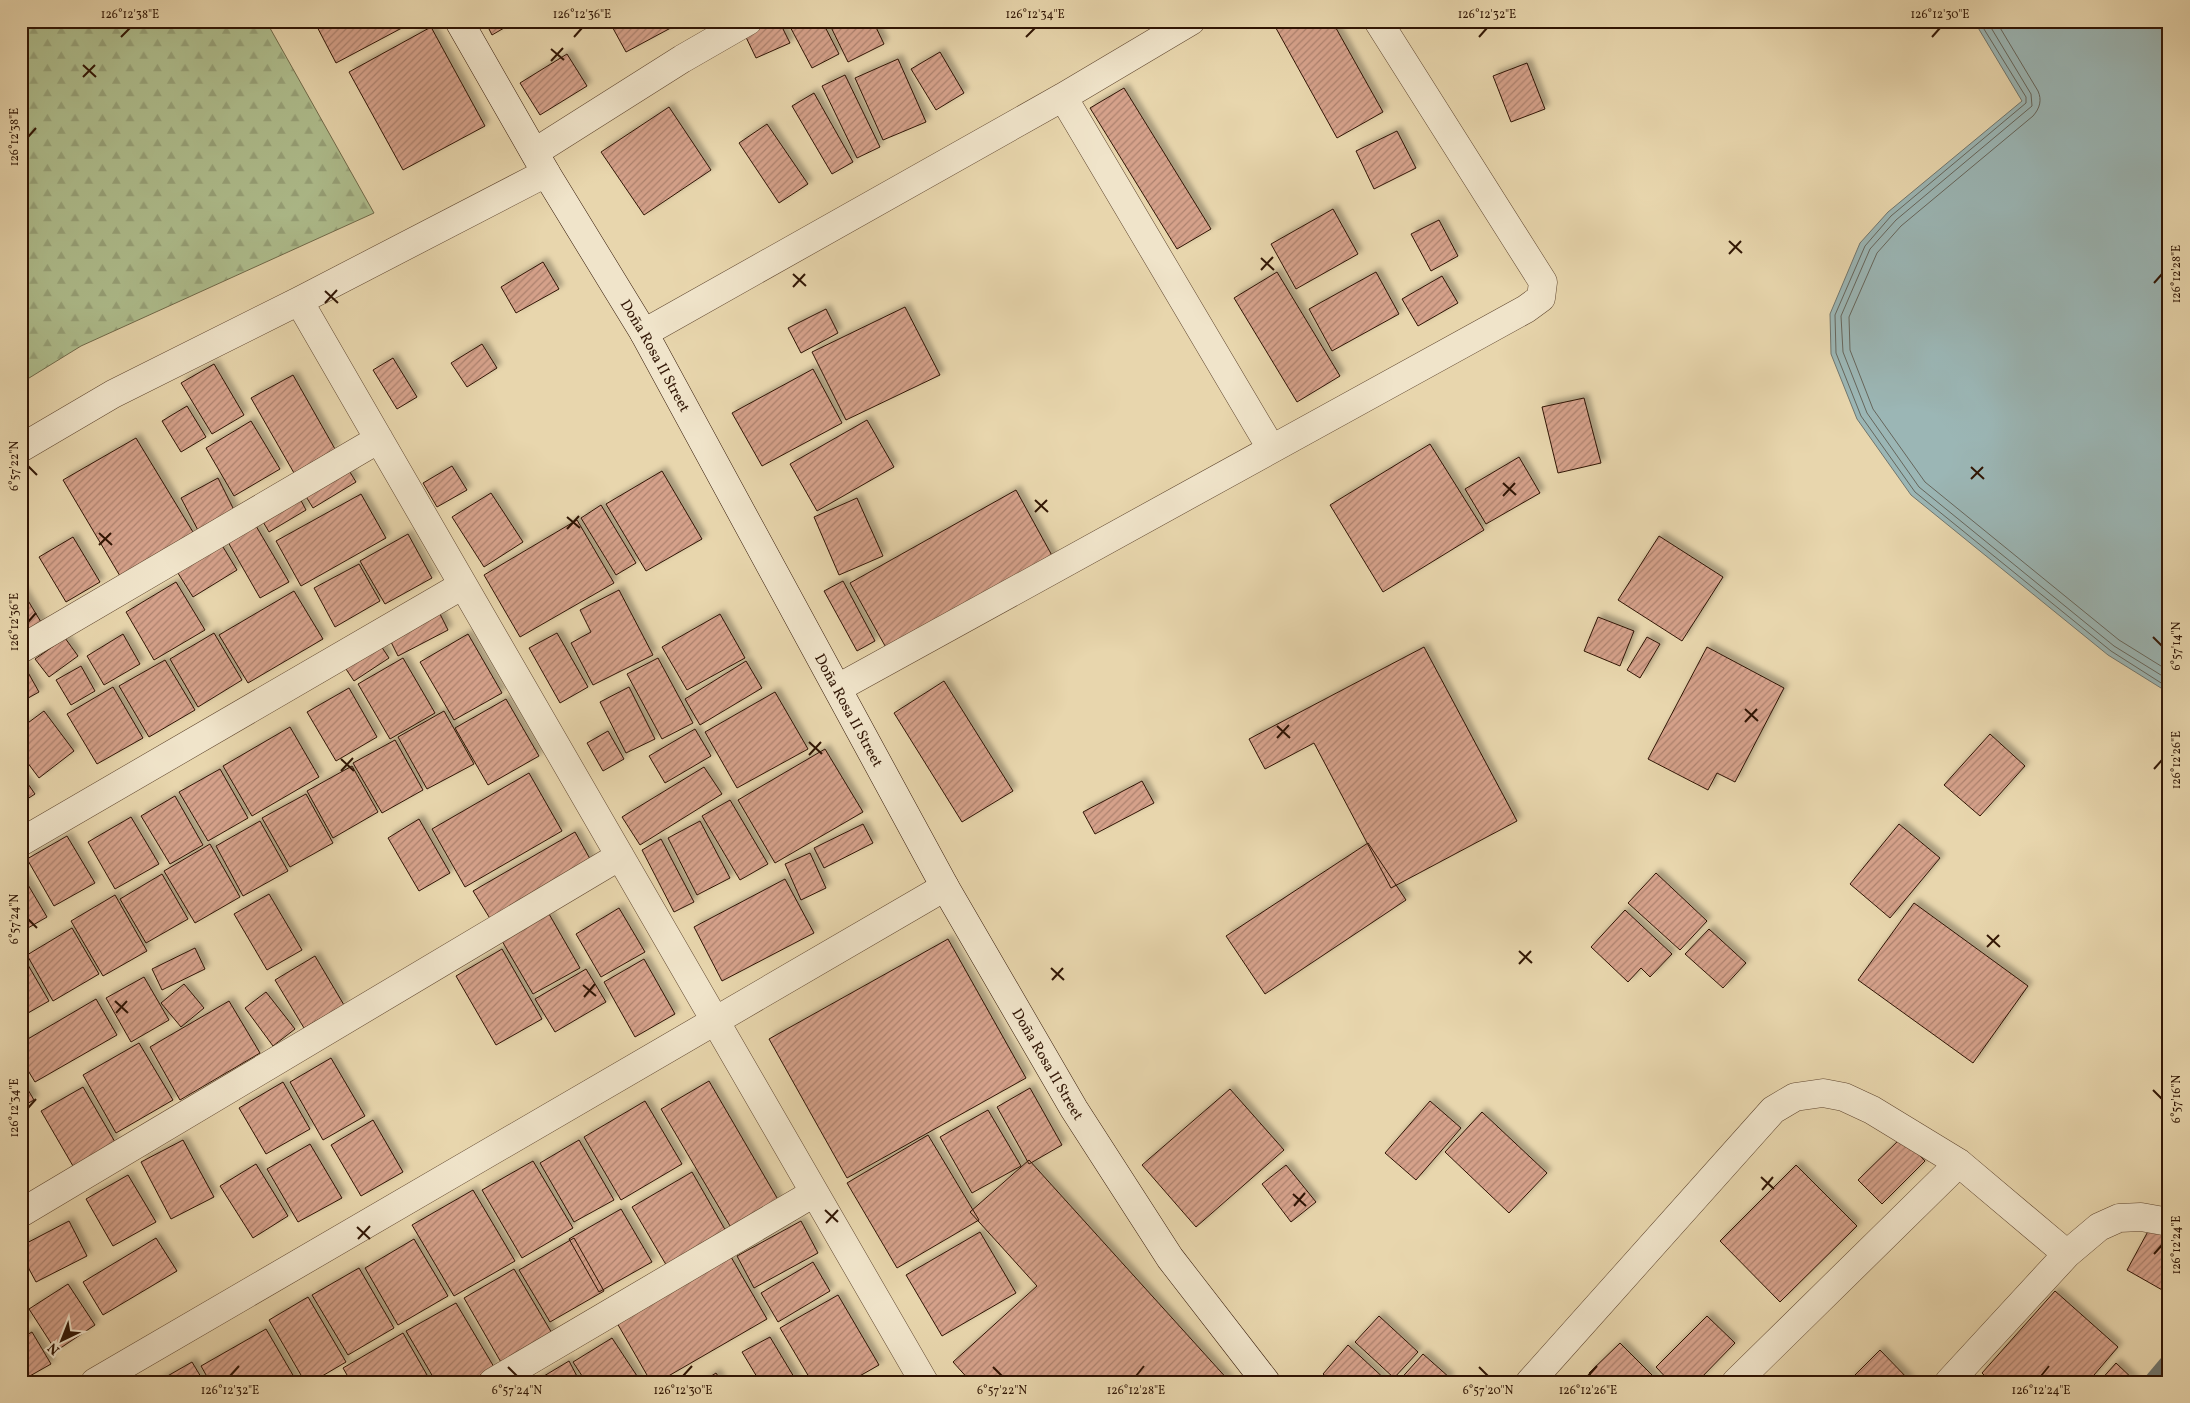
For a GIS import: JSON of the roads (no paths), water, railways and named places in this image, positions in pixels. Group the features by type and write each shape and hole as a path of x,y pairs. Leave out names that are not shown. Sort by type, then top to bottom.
{"street":[{"name":"Doña Rosa II Street","path":"459,21 540,162 644,333 945,887 1074,1109 1159,1241 1266,1382"},
{"path":"21,448 113,394 299,301 540,162 682,59 748,21"},
{"path":"644,333 1063,96 1191,21"},
{"path":"838,688 1526,309 1541,298 1543,282 1378,21"},
{"path":"1063,96 1271,448"},
{"path":"299,301 924,1382"},
{"path":"21,649 379,439"},
{"path":"21,842 463,584"},
{"path":"21,1212 620,856"},
{"path":"95,1382 945,887"},
{"path":"1530,1382 1773,1110 1795,1097 1823,1093 1844,1097 1872,1110 1959,1163 2067,1254"},
{"path":"1736,1382 1959,1163"},
{"path":"493,1382 814,1193"},
{"path":"1949,1382 2067,1254 2099,1227 2119,1218 2141,1217 2169,1222"}],"water":[{"path":"1974,21 2169,21 2169,693 2108,655 1911,495 1857,419 1831,354 1830,314 1860,243 1888,212 2022,101"}],"waterway":[{"path":"2148,1382 2169,1357"}]}
